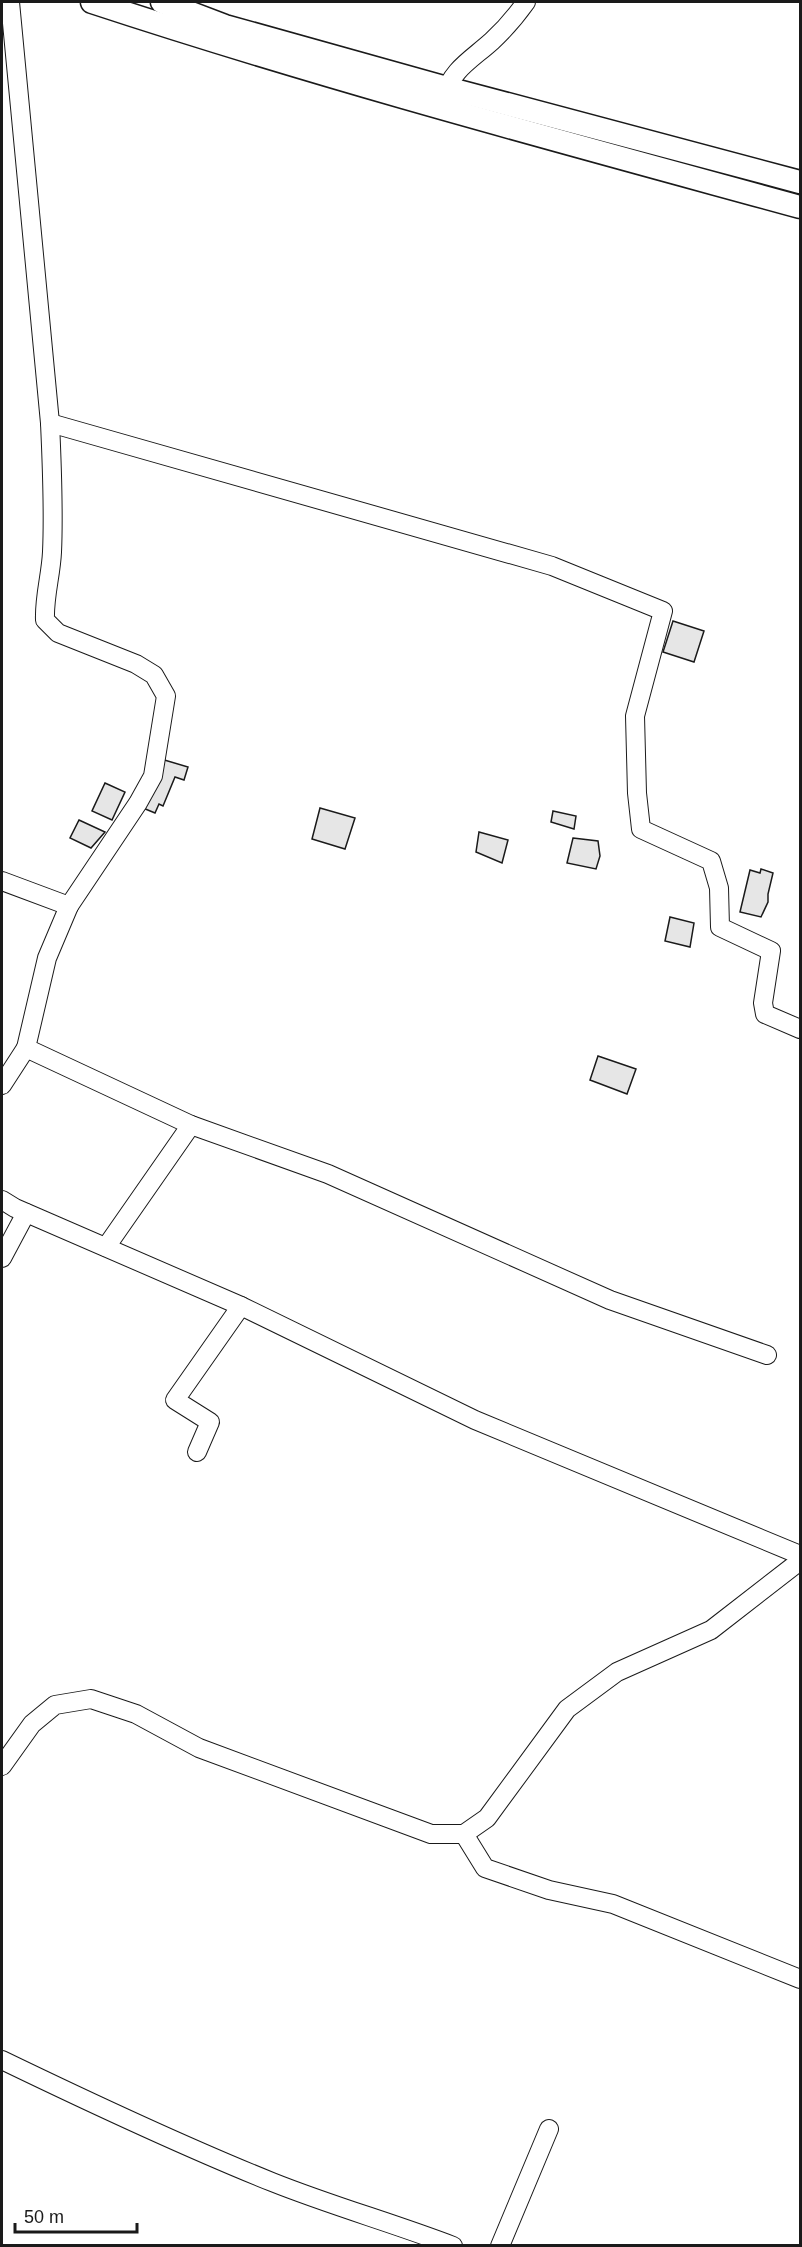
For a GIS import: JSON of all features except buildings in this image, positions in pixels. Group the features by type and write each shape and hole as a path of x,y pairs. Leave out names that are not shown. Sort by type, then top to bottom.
{"main road":[{"path":"92,2 216,43 801,182"},
{"path":"162,2 225,26 443,98 801,207"}],"street":[{"path":"2,1085 26,1048 47,958 69,906 138,803 153,776 166,696 154,675 136,664 58,633 45,620 44,603 52,555 53,486 50,423 10,2"},
{"path":"443,98 460,66 490,43 511,22 526,2"},
{"path":"50,423 552,566 663,611 635,716 637,793 641,829 711,861 719,888 720,927 771,951 763,1003 765,1014 801,1029"},
{"path":"2,881 69,906"},
{"path":"26,1048 192,1125 328,1174 609,1300 767,1355"},
{"path":"106,1247 192,1125"},
{"path":"2,1200 26,1213 241,1306 475,1420 801,1555"},
{"path":"2,1258 26,1213"},
{"path":"197,1452 210,1422 176,1400 241,1306"},
{"path":"2,1766 32,1724 55,1705 91,1699 136,1714 199,1748 431,1834 464,1834 487,1818 567,1709 617,1672 711,1629 801,1561"},
{"path":"464,1834 485,1868 549,1890 613,1904 801,1979"},
{"path":"2,2060 175,2142 272,2182 453,2246"},
{"path":"500,2246 549,2129"}]}
